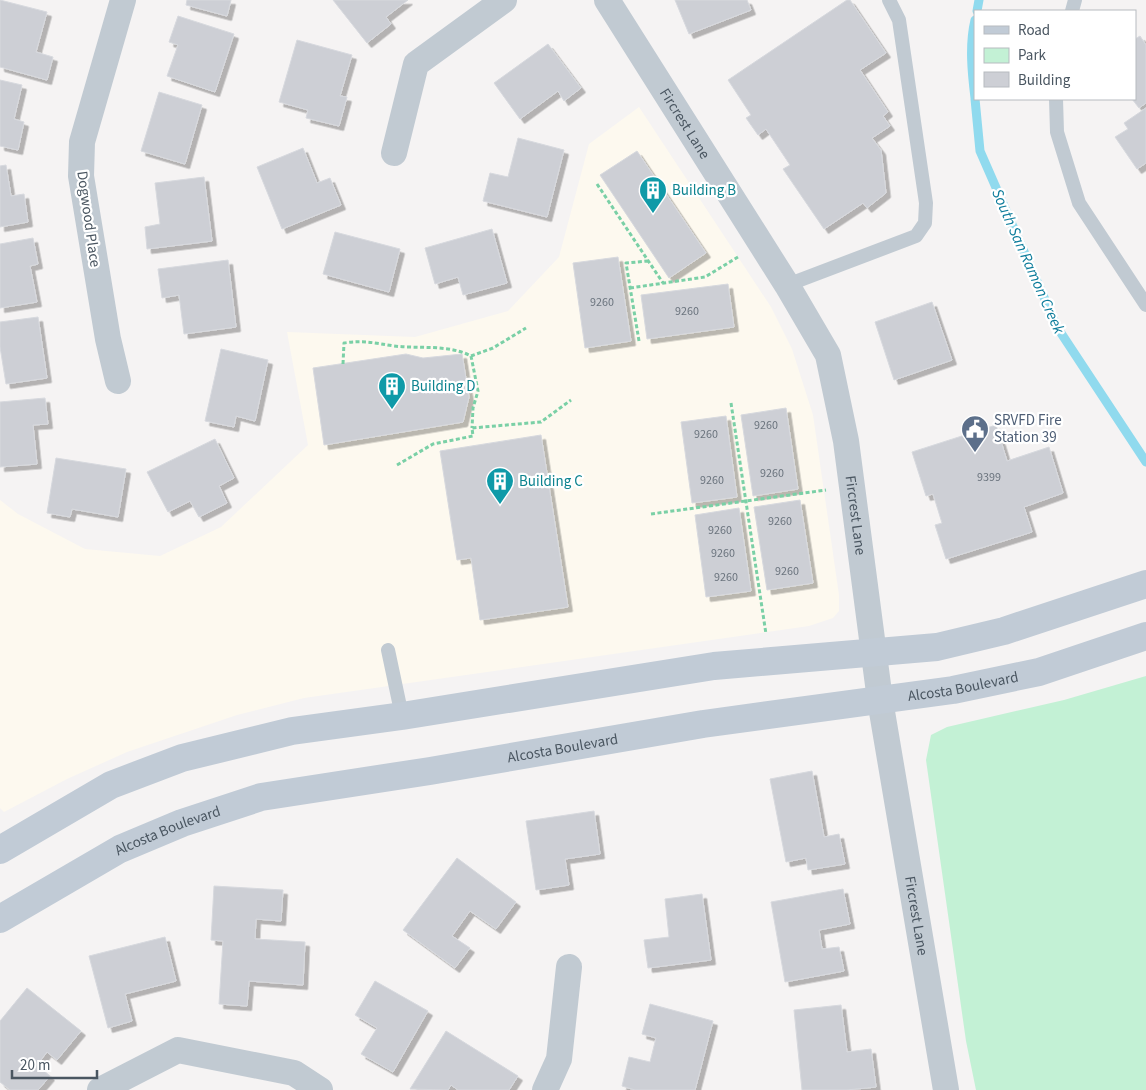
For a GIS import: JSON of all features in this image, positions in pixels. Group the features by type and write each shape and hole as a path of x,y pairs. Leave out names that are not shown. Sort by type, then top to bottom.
{"main road":[{"path":"0,850 111,785 182,758 292,731 402,716 714,666 937,647 1004,630 1146,584"},
{"name":"Alcosta Boulevard","path":"0,919 120,849 182,823 261,797 430,771 703,724 953,690 1039,672 1146,636"}],"street":[{"name":"Dogwood Place","path":"118,381 108,339 83,186 82,142 123,0"},
{"path":"394,153 416,64 504,0"},
{"name":"Fircrest Lane","path":"607,0 828,355 846,441 880,700 946,1090"},
{"path":"545,1090 559,1059 569,967"},
{"path":"100,1090 178,1050 294,1073 320,1090"}],"lane":[{"path":"786,285 916,236 925,223 926,203 899,20 889,0"},
{"path":"1056,100 1057,132 1079,203 1146,306"},
{"path":"388,650 402,716"}],"path":[{"path":"597,184 664,284"},
{"path":"630,288 705,277 759,242"},
{"path":"639,341 626,263 648,261"},
{"path":"471,356 492,348 526,328"},
{"path":"343,364 344,343 354,342 377,342 395,346 417,346 462,351 471,356 478,391 473,408 473,436 433,444 397,465"},
{"path":"472,428 542,422 571,400"},
{"path":"731,403 770,662"},
{"path":"652,514 852,487"}],"shaded area":[{"path":"639,107 771,307 792,349 813,415 839,595 839,611 833,618 809,626 304,698 237,715 127,752 67,779 4,812 0,808 0,500 18,514 85,549 160,556 221,527 308,445 287,332 415,337 508,311 559,257 589,144"}],"green space":[{"path":"1146,676 1146,1090 976,1090 966,1041 926,760 931,735 947,727 1064,700"}],"building":[{"path":"0,0 47,12 36,52 53,57 47,80 0,67"},
{"path":"187,0 231,0 227,16 186,5"},
{"path":"333,0 408,0 386,17 391,24 367,43"},
{"path":"675,0 747,0 751,10 689,34"},
{"path":"847,0 850,0 886,53 860,70 888,112 883,116 890,126 872,138 881,150 886,193 867,208 863,203 824,229 783,169 790,165 766,129 758,135 746,118 751,115 728,80"},
{"path":"178,16 234,34 215,92 167,76 178,45 169,42"},
{"path":"1140,36 1146,45 1146,103 1139,108 1133,100 1136,100 1136,38"},
{"path":"297,40 352,55 340,96 347,97 339,126 306,118 308,110 279,102"},
{"path":"548,44 581,88 564,101 558,91 520,119 494,83"},
{"path":"0,80 22,85 14,119 24,122 18,150 0,146"},
{"path":"159,92 202,105 185,164 141,151"},
{"path":"1146,108 1146,163 1137,169 1115,137 1128,129 1124,123"},
{"path":"518,138 564,150 547,217 483,201 490,173 508,177"},
{"path":"303,148 317,183 330,178 341,205 282,229 257,167"},
{"name":"Building B","path":"637,151 706,253 669,278 600,175"},
{"path":"6,165 11,196 24,194 28,222 0,227 0,166"},
{"path":"204,177 212,241 147,249 145,227 160,224 155,183"},
{"path":"492,229 507,283 463,295 458,277 435,284 425,248"},
{"path":"335,232 400,249 389,292 323,274"},
{"path":"33,238 38,264 30,266 37,302 0,308 0,244"},
{"path":"618,257 631,341 585,348 573,263"},
{"path":"228,260 236,327 184,334 179,295 162,298 158,269"},
{"path":"728,284 734,327 647,339 641,295"},
{"path":"932,302 952,360 894,380 875,322"},
{"path":"38,317 47,378 6,384 0,347 0,322"},
{"path":"221,349 268,360 255,421 236,416 234,427 205,421"},
{"name":"Building D","path":"406,354 423,358 462,354 469,397 463,422 324,445 313,368"},
{"path":"45,398 48,424 33,425 37,464 0,467 0,402"},
{"path":"786,408 798,489 753,496 741,415"},
{"path":"726,416 737,497 692,503 681,422"},
{"path":"996,425 1007,461 1049,447 1063,493 1024,507 1032,532 946,559 935,525 942,523 933,494 926,496 912,452"},
{"name":"Building C","path":"541,435 568,607 480,620 471,558 457,560 440,451"},
{"path":"215,439 234,478 219,486 227,503 199,517 190,501 168,512 147,472"},
{"path":"56,458 126,469 118,517 72,509 70,517 47,513"},
{"path":"800,500 813,583 767,590 754,507"},
{"path":"739,508 751,591 706,597 695,515"},
{"path":"812,771 824,837 839,834 845,864 808,870 806,858 786,862 770,779"},
{"path":"594,811 600,854 565,859 569,885 536,890 526,821"},
{"path":"457,858 516,902 496,929 470,911 452,936 470,948 455,968 403,930"},
{"path":"214,886 283,890 281,921 256,919 255,939 305,942 303,985 249,981 247,1006 219,1004 223,941 211,940"},
{"path":"843,889 850,924 819,930 822,949 839,947 844,971 785,982 771,902"},
{"path":"702,894 711,960 648,968 644,940 669,937 665,899"},
{"path":"165,937 176,981 125,994 132,1021 108,1028 89,956"},
{"path":"375,981 428,1011 393,1072 361,1054 377,1028 355,1015"},
{"path":"27,988 81,1031 57,1060 47,1052 37,1065 50,1076 38,1090 10,1090 0,1082 0,1021"},
{"path":"650,1004 713,1021 695,1090 635,1090 622,1086 629,1057 650,1062 656,1038 642,1034"},
{"path":"841,1005 847,1052 871,1049 876,1087 847,1090 802,1090 794,1010"},
{"path":"446,1031 518,1076 509,1090 458,1090 451,1085 448,1090 410,1089"}],"waterway":[{"name":"South San Ramon Creek","path":"977,10 979,0"},
{"name":"South San Ramon Creek","path":"974,25 972,49 974,88"},
{"name":"South San Ramon Creek","path":"975,100 980,151 1057,327 1146,462"}],"place":[{"name":"Building B","path":"653,214"},
{"name":"Building D","path":"392,410"},
{"name":"SRVFD Fire Station 39","path":"975,453"},
{"name":"Building C","path":"500,505"}]}
